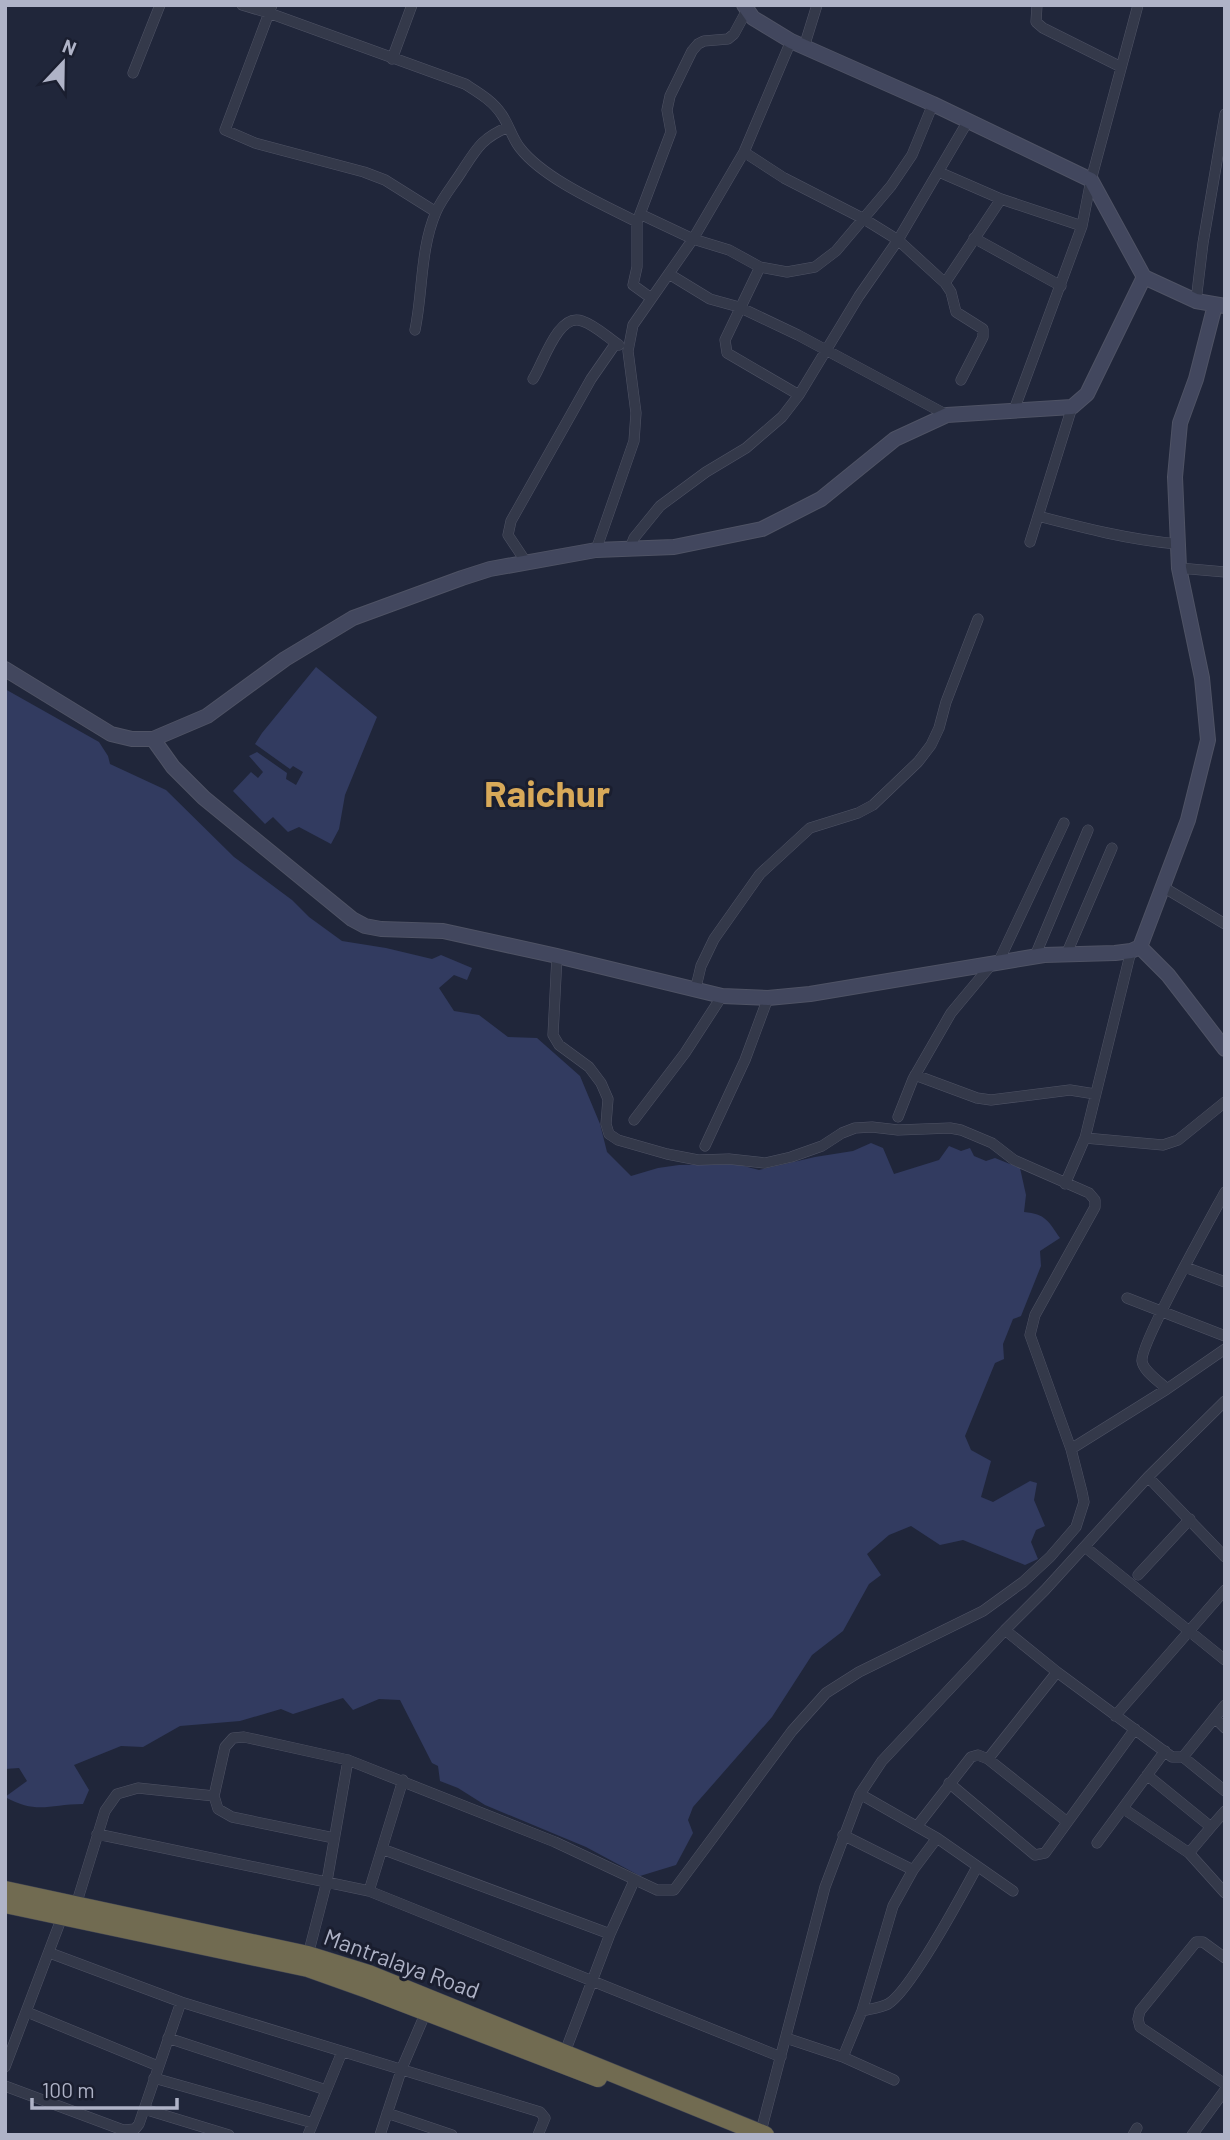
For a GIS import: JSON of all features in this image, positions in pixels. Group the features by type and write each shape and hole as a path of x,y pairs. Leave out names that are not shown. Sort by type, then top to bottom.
{"highway":[{"name":"Mantralaya Road","path":"5,1890 308,1955 369,1974 762,2134"},
{"name":"Mantralaya Road","path":"5,1905 308,1968 672,2107 736,2135"}],"main road":[{"path":"745,7 753,18 797,44 933,104 1091,180 1144,277 1196,301 1220,305 1180,423 1175,477 1179,568 1202,678 1208,740 1188,820 1163,887 1135,949"},
{"path":"5,669 111,734 132,739 153,739 207,716 285,659 353,618 481,572 526,562 596,550 674,547 762,529 821,499 895,439 947,415 1072,407 1087,394 1144,277"},
{"path":"153,739 173,766 204,798 352,919 373,927 443,931 695,991 722,996 768,998 810,994 1035,956 1135,949 1168,975 1225,1049"}],"street":[{"path":"134,73 160,5"},
{"path":"242,5 271,9 392,59 465,84 487,98 502,114 519,148 581,194 693,239 729,250 760,267 786,272 815,267 836,251 912,155 933,104"},
{"path":"392,59 412,5"},
{"path":"596,550 634,441 636,426 628,351 634,325 693,239 744,152 817,5"},
{"path":"1037,5 1036,22 1043,28 1121,67"},
{"path":"1014,410 1082,226 1091,180 1138,5"},
{"path":"651,298 633,285 637,268 639,218 671,131 668,104 692,51 705,41 728,39 734,34 745,7"},
{"path":"271,9 225,130 255,143 365,172 384,180 436,212"},
{"path":"1196,301 1225,114"},
{"path":"630,548 634,538 660,506 706,472 746,448 782,417 799,395 859,296 898,240 968,121"},
{"path":"415,330 420,307 422,271 436,212 478,147 492,134 508,127"},
{"path":"744,152 784,178 864,219 898,240 945,283 951,292 956,312 983,329 982,337 961,380"},
{"path":"939,172 1001,199 1082,226"},
{"path":"945,283 1001,199"},
{"path":"974,239 1061,286"},
{"path":"760,267 725,340 727,353 799,395"},
{"path":"669,274 710,299 739,307 947,415"},
{"path":"533,379 550,343 565,324 571,321 584,321 628,351"},
{"path":"526,562 508,535 511,521 591,379 616,343"},
{"path":"1030,542 1072,407"},
{"path":"1038,516 1103,533 1178,544"},
{"path":"1179,568 1225,572"},
{"path":"695,991 701,966 713,939 760,874 810,828 858,813 873,805 919,762 939,728 946,702 978,619"},
{"path":"898,1117 915,1075 951,1013 995,964 1064,823"},
{"path":"1035,956 1088,830"},
{"path":"1066,955 1112,848"},
{"path":"1163,887 1225,924"},
{"path":"1065,1184 1084,1138 1135,949"},
{"path":"334,1838 232,1817 218,1809 214,1796 225,1747 233,1738 244,1737 272,1742 348,1759 555,1842 634,1881 657,1890 674,1889 792,1731 826,1693 859,1672 983,1611 1023,1582 1050,1557 1082,1516 1084,1503 1071,1449 1030,1335 1035,1315 1095,1207 1095,1200 1089,1193 1014,1160 992,1143 950,1128 855,1128 822,1146 765,1163 729,1159 698,1160 618,1140 609,1134 606,1125 608,1099 601,1083 581,1060 559,1045 553,1035 557,956"},
{"path":"634,1120 685,1053 722,996"},
{"path":"705,1146 745,1059 768,998"},
{"path":"915,1075 977,1098 990,1100 1070,1090 1095,1094"},
{"path":"1084,1138 1163,1145 1178,1140 1225,1102"},
{"path":"1167,1389 1144,1366 1143,1354 1225,1192"},
{"path":"1185,1267 1225,1282"},
{"path":"1127,1298 1225,1336"},
{"path":"1071,1449 1225,1349"},
{"path":"762,2134 825,1887 860,1794 882,1761 1085,1547 1147,1477 1225,1401"},
{"path":"1147,1477 1225,1557"},
{"path":"1138,1575 1190,1519"},
{"path":"1085,1547 1225,1660"},
{"path":"1115,1716 1225,1590"},
{"path":"1005,1630 1115,1716 1172,1757 1183,1757 1225,1791"},
{"path":"988,1759 1057,1672"},
{"path":"1183,1757 1225,1705"},
{"path":"1215,1718 1225,1728"},
{"path":"949,1783 1035,1855 1045,1853 1135,1728"},
{"path":"1097,1843 1165,1751"},
{"path":"918,1825 971,1757 978,1755 988,1759 1066,1821"},
{"path":"308,1955 327,1881 348,1759"},
{"path":"1147,1775 1211,1827"},
{"path":"369,1891 403,1780"},
{"path":"76,1905 97,1834 110,1800 117,1794 138,1788 214,1796"},
{"path":"860,1794 918,1825 1013,1891"},
{"path":"1124,1809 1189,1853 1225,1892"},
{"path":"1189,1853 1225,1811"},
{"path":"97,1834 369,1891 781,2057"},
{"path":"843,1835 913,1870"},
{"path":"843,2057 862,2011 890,1914 913,1870 937,1838"},
{"path":"382,1849 610,1934"},
{"path":"862,2011 886,2005 895,1998 909,1980 977,1867"},
{"path":"565,2052 610,1934 634,1881"},
{"path":"5,2067 62,1917"},
{"path":"1225,1958 1203,1942 1196,1942 1140,2011 1138,2019 1140,2027 1225,2084"},
{"path":"50,1953 181,2002 540,2112 545,2118 538,2135"},
{"path":"5,2086 123,2130 135,2129 181,2002"},
{"path":"27,2012 158,2066"},
{"path":"380,2135 402,2068 426,2012"},
{"path":"169,2038 326,2090"},
{"path":"786,2038 843,2057 894,2080"},
{"path":"308,2135 342,2052"},
{"path":"154,2078 313,2123"},
{"path":"1192,2135 1225,2090"},
{"path":"144,2109 229,2135"},
{"path":"387,2113 452,2135"}],"water":[{"path":"316,667 377,717 345,795 339,829 331,844 299,827 288,832 273,817 265,824 233,791 251,772 258,778 263,772 249,756 257,752 287,773 286,779 296,785 303,772 293,766 290,769 255,744"},
{"path":"5,689 99,742 110,764 166,790 234,857 342,941 432,959 441,955 472,968 467,980 454,975 439,988 454,1011 479,1015 508,1037 537,1038 580,1076 600,1124 607,1152 631,1176 679,1165 736,1164 759,1170 853,1151 871,1143 883,1148 894,1174 939,1160 949,1146 961,1151 970,1148 974,1156 986,1161 995,1158 1020,1168 1026,1195 1024,1212 1046,1219 1060,1238 1040,1251 1041,1266 1021,1316 1013,1319 1003,1344 1004,1359 995,1363 965,1436 971,1450 991,1461 981,1497 993,1502 1030,1481 1037,1483 1034,1500 1045,1526 1036,1530 1031,1542 1038,1559 1025,1565 963,1540 940,1545 911,1526 889,1535 867,1554 881,1575 869,1584 843,1631 812,1655 772,1717 693,1807 688,1820 693,1833 676,1865 640,1876 586,1847 485,1805 458,1788 440,1781 438,1766 432,1763 400,1700 379,1699 353,1710 343,1698 293,1714 281,1709 240,1721 180,1726 143,1747 121,1746 74,1765 89,1790 83,1804 35,1807 5,1797 27,1781 19,1768 5,1769"}],"district":[{"name":"Raichur","path":"547,792"}]}
